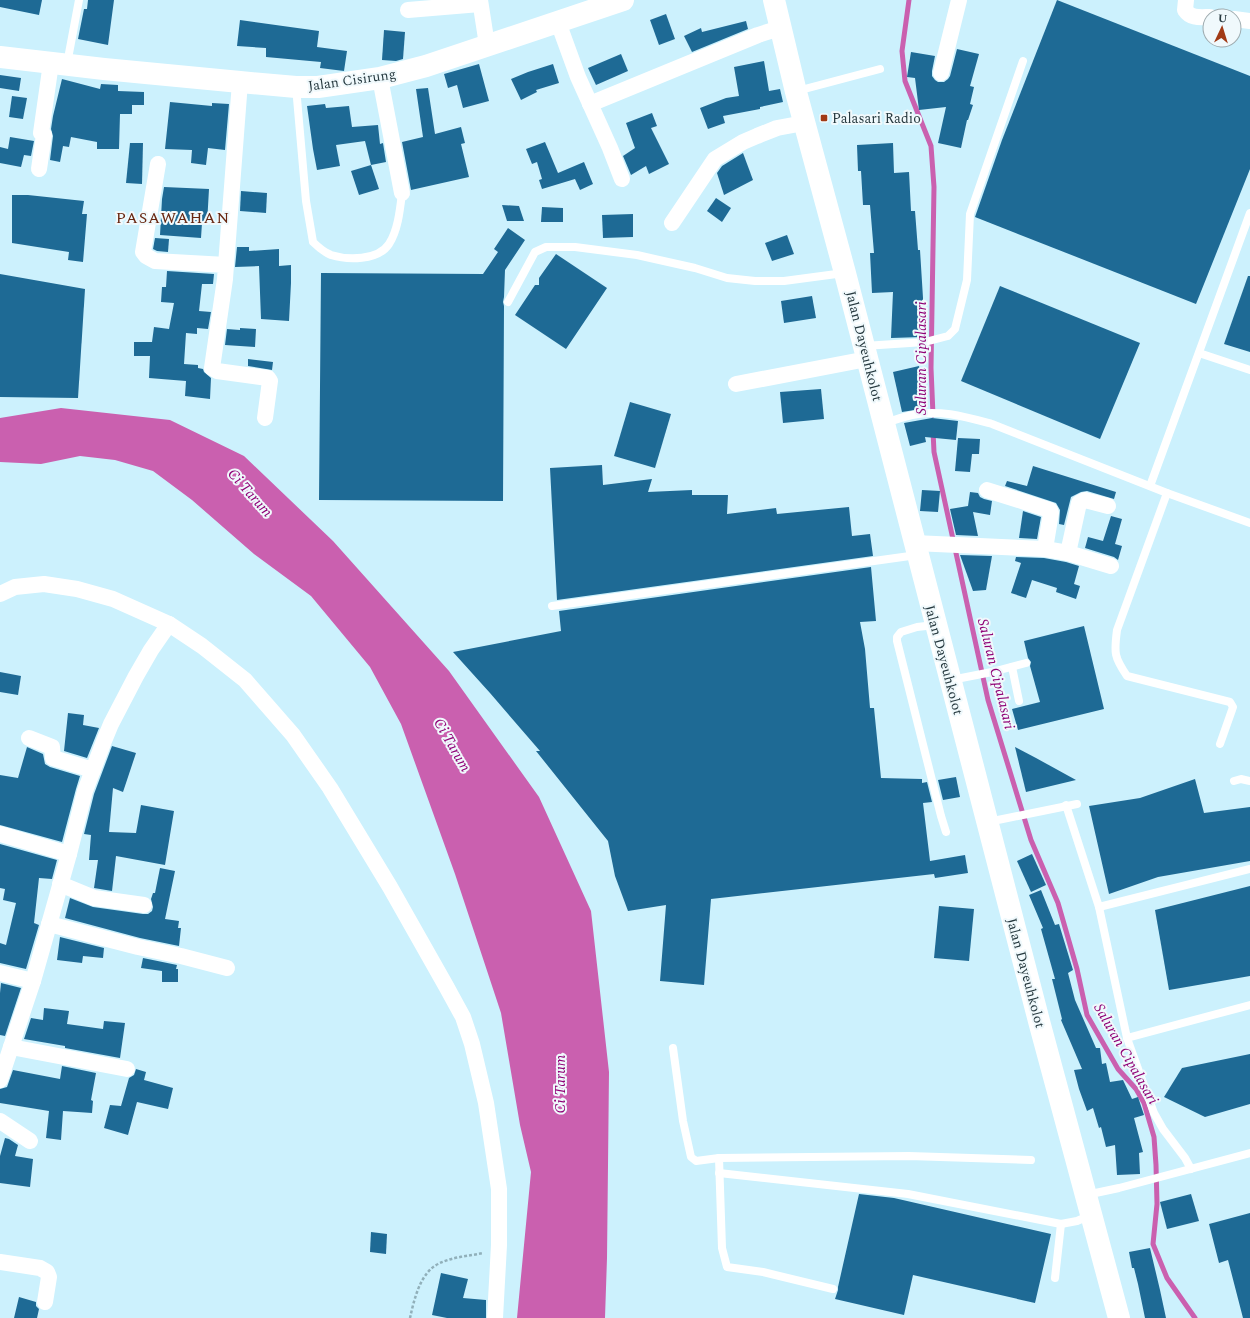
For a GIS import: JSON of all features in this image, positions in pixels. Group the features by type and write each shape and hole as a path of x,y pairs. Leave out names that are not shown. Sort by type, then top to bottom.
{"main road":[{"name":"Jalan Cisirung","path":"0,57 240,82 296,87 318,87 380,78 426,66 623,0"},
{"name":"Jalan Dayeuhkolot","path":"774,0 796,92 845,273 935,625 960,678 1088,1205 1119,1318"}],"street":[{"path":"941,73 959,0"},
{"path":"1186,0 1185,10 1189,15 1202,17"},
{"path":"408,10 480,2 486,45"},
{"path":"558,22 578,77 622,179"},
{"path":"590,104 758,35 780,28"},
{"path":"39,169 44,135 41,133 59,63"},
{"path":"380,78 402,193"},
{"path":"240,82 226,265 216,348 212,366 213,370 217,371 268,378 270,381 265,418"},
{"path":"672,223 715,159 743,142 777,128 804,123"},
{"path":"158,164 144,252 146,256 160,262 226,265"},
{"path":"736,384 865,353"},
{"path":"987,490 1050,510 1051,514 1045,549"},
{"path":"1068,553 1079,503 1085,500 1108,506"},
{"path":"916,549 947,545 1045,549 1068,553 1111,566"},
{"path":"0,594 15,587 44,584 77,589 113,599 169,624 202,646 245,680 293,735 330,788 390,888 463,1017 472,1044 486,1103 499,1189 499,1245 495,1318"},
{"path":"0,1080 33,981 85,791 111,724 151,650 169,624"},
{"path":"29,738 52,747 53,758 93,770"},
{"path":"0,834 69,854"},
{"path":"60,884 94,898 144,905"},
{"path":"49,924 227,968"},
{"path":"0,973 33,981"},
{"path":"11,1047 127,1070"},
{"path":"0,1121 30,1141"},
{"path":"0,1262 40,1268 47,1272 49,1277 45,1302"}],"lane":[{"path":"59,63 79,0"},
{"path":"865,353 925,342 948,336 955,329 966,280 970,214 1023,61"},
{"path":"796,92 880,69"},
{"path":"296,87 305,187 313,242 331,254 350,258 379,254 388,245 393,235 399,214 402,193"},
{"path":"1150,486 1250,213"},
{"path":"508,302 535,252 546,247 575,247 637,255 695,268 727,278 755,281 784,281 845,273"},
{"path":"1199,353 1250,370"},
{"path":"883,424 914,414 938,413 970,418 992,424 1167,493 1250,523"},
{"path":"1167,493 1117,630 1115,649 1118,661 1127,676 1230,702 1233,707 1220,744"},
{"path":"552,606 916,549"},
{"path":"935,625 917,627 901,632 897,638 897,641 946,832"},
{"path":"960,678 992,672 1026,663"},
{"path":"1012,667 1019,701"},
{"path":"1234,781 1241,779 1250,781"},
{"path":"995,821 1066,805 1078,804"},
{"path":"1066,805 1099,907 1127,1038 1154,1113 1163,1129 1185,1158 1191,1169"},
{"path":"1099,907 1250,869"},
{"path":"1127,1038 1250,1005"},
{"path":"673,1048 682,1121 691,1157 696,1161 719,1158 909,1156 1031,1160"},
{"path":"719,1174 908,1194 1061,1224 1076,1221 1088,1205 1149,1180 1250,1153"},
{"path":"719,1158 722,1248 727,1267 763,1272 833,1289"},
{"path":"1055,1278 1061,1224"}],"path":[{"path":"410,1318 415,1296 421,1282 429,1271 436,1265 452,1259 498,1251"}],"water":[{"name":"Ci Tarum","path":"61,408 170,420 244,456 333,541 449,671 539,797 591,911 609,1072 605,1318 517,1318 531,1172 520,1125 501,1013 455,874 401,724 370,667 311,596 254,554 192,500 153,471 115,460 80,456 41,464 0,462 0,418"}],"building":[{"path":"0,0 42,0 39,15 0,7"},
{"path":"88,0 114,0 108,45 78,39 84,9 87,9"},
{"path":"1057,0 1250,76 1250,169 1196,304 975,217 1002,140"},
{"path":"666,14 675,39 659,45 650,20"},
{"path":"240,20 319,31 317,47 347,51 344,71 320,68 321,62 266,57 266,48 237,46"},
{"path":"746,21 748,29 692,52 684,36 701,28 702,32"},
{"path":"384,30 405,32 403,59 396,61 382,60"},
{"path":"957,49 979,54 970,86 974,87 970,104 973,105 967,120 961,148 938,143 946,107 919,110 915,78 907,77 911,52 935,56 932,76 938,82 944,82 950,76"},
{"path":"621,54 628,71 596,85 588,68"},
{"path":"764,61 769,91 780,89 783,102 760,107 760,109 723,116 725,123 708,129 700,108 726,98 739,96 734,67"},
{"path":"479,64 489,101 463,108 457,85 448,88 444,74"},
{"path":"553,64 559,83 536,90 537,92 521,100 511,79"},
{"path":"0,75 21,78 19,91 0,88"},
{"path":"62,79 100,89 101,84 118,85 118,91 144,92 144,105 132,105 132,114 120,114 119,149 97,149 97,142 71,137 69,147 63,146 60,162 50,160 53,136 51,129"},
{"path":"428,88 435,134 461,127 465,143 461,144 469,177 411,190 402,142 423,137 416,89"},
{"path":"12,96 27,98 23,119 9,117"},
{"path":"170,102 212,106 212,103 229,104 225,150 208,148 206,165 191,163 192,150 165,149"},
{"path":"325,104 326,108 349,106 352,127 378,125 380,144 383,143 386,162 371,165 365,141 336,145 340,166 317,170 307,106"},
{"path":"652,113 657,126 651,128 669,164 649,174 646,166 631,175 623,156 635,148 626,123"},
{"path":"10,137 34,141 31,156 24,155 21,167 0,163 0,147 8,149"},
{"path":"545,142 558,173 584,162 593,184 580,190 575,179 542,189 539,180 542,179 537,162 532,164 526,149"},
{"path":"130,143 143,143 142,184 126,183"},
{"path":"893,143 894,173 909,172 911,211 915,211 918,250 920,250 923,298 922,337 891,338 893,292 872,293 870,253 874,253 870,205 863,205 861,171 858,171 857,145"},
{"path":"743,153 753,180 724,195 717,173 722,166"},
{"path":"371,165 379,189 359,195 351,171"},
{"path":"164,187 209,189 207,224 202,223 201,238 160,235"},
{"path":"241,191 267,193 266,213 240,211"},
{"path":"12,195 28,195 84,201 82,214 87,214 83,262 68,260 69,252 12,243"},
{"path":"716,198 731,208 722,222 707,211"},
{"path":"502,205 519,206 524,221 507,221"},
{"path":"542,207 563,208 563,222 541,222"},
{"path":"633,214 633,237 603,238 602,215"},
{"path":"508,228 525,240 505,270 503,302 503,501 319,500 321,273 483,274 498,252 494,249"},
{"path":"787,235 794,254 772,261 765,243"},
{"path":"155,238 169,239 168,252 153,249"},
{"path":"237,247 249,247 249,251 279,249 279,266 291,265 289,321 261,319 259,266 235,267"},
{"path":"556,254 607,288 566,349 515,315 535,285 539,285 539,278"},
{"path":"167,271 214,274 213,284 202,284 199,311 211,312 208,329 197,328 197,334 186,333 184,364 198,365 198,368 203,369 204,372 211,378 210,399 185,396 186,381 149,378 150,356 134,356 134,342 152,342 154,327 169,329 174,303 161,302 162,287 166,287"},
{"path":"0,274 85,289 78,398 0,397"},
{"path":"1248,276 1250,276 1250,352 1224,344"},
{"path":"1000,286 1140,343 1100,439 961,381"},
{"path":"812,296 816,318 784,323 781,301"},
{"path":"240,328 256,329 255,347 225,345 227,329 240,330"},
{"path":"248,359 273,362 272,370 248,366"},
{"path":"919,366 927,408 902,412 893,372"},
{"path":"821,389 824,419 783,423 780,392"},
{"path":"630,402 671,414 655,468 614,456"},
{"path":"932,418 958,421 956,440 925,437 926,442 910,446 904,423"},
{"path":"958,438 980,439 979,454 972,454 970,472 955,471"},
{"path":"602,465 603,485 652,479 648,492 692,490 692,495 728,495 727,514 776,508 777,514 849,507 852,536 870,534 873,556 557,600 550,468"},
{"path":"1033,466 1116,492 1114,499 1087,491 1081,492 1071,497 1064,525 1059,524 1060,510 1056,503 1005,486 1007,481 1027,486"},
{"path":"922,490 940,491 938,512 920,511"},
{"path":"970,492 978,493 980,497 992,501 990,515 973,512 978,536 956,535 950,509 968,506"},
{"path":"1023,511 1041,517 1037,539 1019,538"},
{"path":"1111,516 1122,519 1115,544 1122,546 1118,560 1114,557 1085,548 1088,537 1103,541"},
{"path":"960,555 992,556 986,590 973,591"},
{"path":"1016,557 1044,558 1079,566 1074,584 1080,586 1076,599 1056,592 1057,588 1032,580 1026,598 1011,593 1021,563 1015,561"},
{"path":"871,567 876,621 860,622 865,649 870,708 874,708 881,778 922,779 922,783 927,782 932,802 923,803 930,861 965,855 968,873 935,878 934,874 711,899 704,985 660,981 666,905 628,911 615,876 608,841 536,751 540,751 453,652 561,631 559,611"},
{"path":"1084,626 1104,709 1018,730 1012,709 1040,702 1030,666 1031,662 1028,658 1024,641"},
{"path":"0,672 21,676 18,695 0,692"},
{"path":"68,713 84,715 83,725 99,728 87,758 64,751"},
{"path":"112,746 136,753 123,792 113,788 109,832 136,833 141,805 174,811 165,865 116,856 112,891 94,888 98,860 89,860 91,835 84,834 94,794"},
{"path":"27,747 43,754 45,764 50,767 80,776 62,842 0,825 0,775 18,778"},
{"path":"1015,747 1036,758 1076,780 1026,792"},
{"path":"956,777 960,797 943,800 938,780"},
{"path":"1195,779 1204,813 1250,807 1250,861 1158,877 1109,894 1089,806 1140,798"},
{"path":"0,844 57,860 52,879 39,878 34,923 39,925 26,969 0,963 0,943 6,945 16,903 3,900 5,889 0,888"},
{"path":"1032,854 1046,885 1031,892 1017,861"},
{"path":"160,868 175,871 165,919 179,921 178,928 181,928 179,946 140,938 65,918 70,898 93,907 148,914 152,911 153,907 151,899 153,893 155,893"},
{"path":"1250,886 1250,976 1169,990 1155,910"},
{"path":"1041,890 1055,925 1059,924 1073,970 1068,973 1075,1000 1096,1048 1100,1048 1102,1064 1106,1063 1110,1082 1123,1080 1132,1099 1138,1097 1144,1115 1134,1118 1143,1152 1139,1153 1140,1174 1117,1175 1115,1145 1106,1147 1101,1127 1099,1128 1093,1108 1087,1111 1079,1089 1074,1070 1082,1069 1061,1020 1052,979 1055,979 1041,929 1043,928 1029,895"},
{"path":"939,906 974,909 969,961 934,958"},
{"path":"60,937 104,948 103,958 83,956 82,963 57,960"},
{"path":"143,958 177,965 176,969 178,969 178,982 162,982 162,971 141,968"},
{"path":"1,983 21,988 5,1036 0,1035"},
{"path":"44,1008 69,1011 67,1024 103,1029 104,1021 125,1023 120,1058 24,1039 31,1018 43,1020"},
{"path":"1250,1054 1250,1104 1205,1117 1164,1097 1182,1068"},
{"path":"62,1066 96,1073 91,1100 93,1101 92,1113 63,1111 61,1140 46,1138 49,1111 0,1103 0,1089 7,1087 13,1070 60,1079"},
{"path":"136,1069 146,1072 144,1080 173,1088 168,1109 137,1102 128,1135 104,1128 110,1105 121,1106 129,1078 134,1075"},
{"path":"5,1138 18,1145 15,1156 33,1159 30,1187 0,1183 0,1156"},
{"path":"859,1194 894,1198 1051,1234 1035,1303 913,1275 904,1315 835,1299"},
{"path":"1191,1194 1199,1221 1167,1229 1160,1202"},
{"path":"1250,1213 1250,1318 1243,1318 1228,1260 1219,1263 1209,1224"},
{"path":"371,1232 387,1234 386,1254 370,1252"},
{"path":"1150,1248 1166,1318 1145,1318 1134,1268 1132,1268 1129,1252"},
{"path":"441,1273 468,1279 463,1298 486,1300 486,1318 447,1318 432,1315"},
{"path":"19,1297 36,1302 36,1306 39,1309 37,1318 14,1318"}],"waterway":[{"name":"Saluran Cipalasari","path":"909,0 902,51 905,81 931,146 934,187 931,368 933,415"},
{"name":"Saluran Cipalasari","path":"933,431 934,452 988,700 1031,840 1058,903 1077,969 1087,1015 1118,1069 1136,1089 1144,1103 1154,1137 1156,1165 1157,1204 1153,1244 1167,1278 1195,1318"}],"place":[{"name":"Palasari Radio","path":"824,118"}],"district":[{"name":"PASAWAHAN","path":"173,218"}]}
